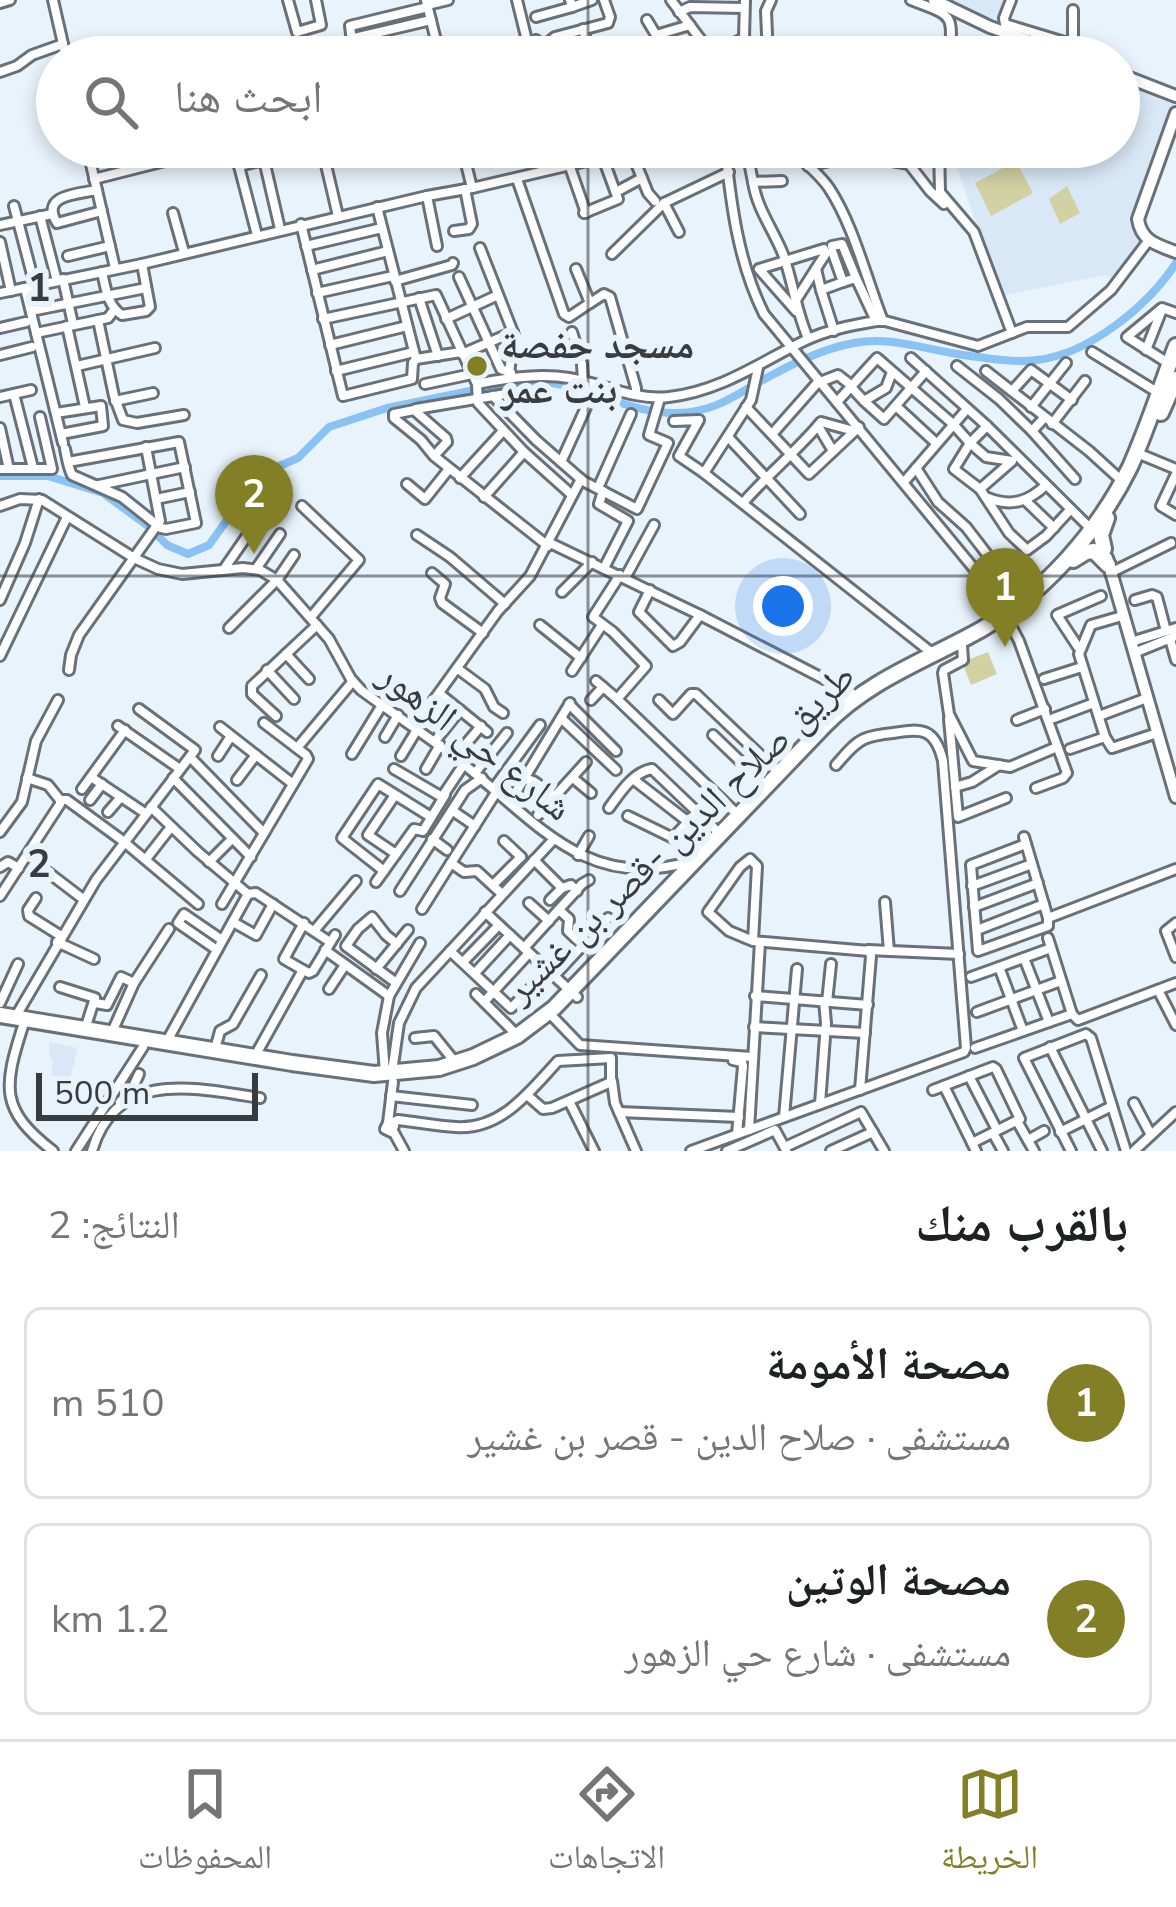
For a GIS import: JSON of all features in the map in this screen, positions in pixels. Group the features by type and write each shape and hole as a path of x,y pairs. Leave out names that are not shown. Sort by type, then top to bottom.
{"highway":[{"path":"1165,400 1176,346"},
{"path":"10,1020 318,1076 390,1081 449,1074 518,1044 554,1018 784,771 833,726 866,698 962,646 1009,609 1044,591 1097,543 1176,379"},
{"name":"طريق صلاح الدين -قصر بن غشير","path":"164,1045 390,1081 456,1063 517,1036 574,995 675,873 697,859 857,695 1009,609 1097,543 1122,482 1165,400"},
{"path":"1073,560 1092,550 1100,554 1097,543"},
{"path":"10,1020 85,1029 141,1044"}],"main road":[{"path":"942,2 1019,36"},
{"path":"1140,82 1176,96"},
{"path":"1176,113 1139,214 1139,227 1149,240 1176,252"},
{"path":"1097,543 1176,797"}],"street":[{"path":"0,3 10,0"},
{"path":"52,0 61,36"},
{"path":"287,0 298,32 321,25 316,0"},
{"path":"349,36 351,25 448,0"},
{"path":"517,0 526,36"},
{"path":"543,0 542,15 592,0"},
{"path":"558,36 609,21 604,0"},
{"path":"670,0 699,36"},
{"path":"767,36 766,11 771,0"},
{"path":"911,0 950,21 952,36"},
{"path":"1011,0 1005,24 1033,36"},
{"path":"427,4 435,36"},
{"path":"674,29 680,12 698,4 745,4 745,36"},
{"path":"1073,10 1073,36"},
{"path":"363,36 430,20"},
{"path":"647,20 655,34 690,25"},
{"path":"583,29 585,36"},
{"path":"0,72 36,54"},
{"path":"92,168 116,269"},
{"path":"102,211 57,223 52,214 59,199 144,168"},
{"path":"240,168 257,235"},
{"path":"266,168 280,230"},
{"path":"327,168 338,216"},
{"path":"454,231 472,224 465,168"},
{"path":"0,293 566,168"},
{"path":"570,168 585,213 618,200 607,168"},
{"path":"638,168 679,232"},
{"path":"728,168 744,266 764,314 1009,609"},
{"path":"750,168 758,205 784,259 796,313"},
{"path":"810,168 841,208 879,321"},
{"path":"912,168 937,199 951,205"},
{"path":"939,168 942,195 974,232 1012,333"},
{"path":"612,254 660,202 729,172"},
{"path":"616,192 642,178"},
{"path":"517,179 564,314 568,317 604,294 610,297 635,393"},
{"path":"753,182 782,181"},
{"path":"427,196 437,246"},
{"path":"14,206 24,242 31,311 72,475 136,507 154,530"},
{"path":"302,224 345,397 412,379 415,356 377,207"},
{"path":"173,213 184,253"},
{"path":"0,225 52,214"},
{"path":"40,216 68,303 85,407"},
{"path":"306,246 382,228"},
{"path":"24,242 45,237"},
{"path":"425,384 552,376 660,398 715,388 808,338 879,321 984,345 1027,327 1068,327 1111,290 1149,240"},
{"path":"0,242 11,291"},
{"path":"744,266 759,269 842,244 879,321"},
{"path":"68,256 110,246"},
{"path":"480,248 513,332 507,393"},
{"path":"796,300 829,250"},
{"path":"829,250 843,282"},
{"path":"312,270 388,251"},
{"path":"317,293 452,262"},
{"path":"102,272 114,310 122,315 148,311 142,264"},
{"path":"576,269 590,303"},
{"path":"759,269 796,313 808,338"},
{"path":"816,269 834,331"},
{"path":"459,278 501,369 510,376"},
{"path":"821,290 856,278"},
{"path":"31,311 146,288"},
{"path":"323,319 436,295 474,379 477,399 524,452 572,495"},
{"path":"446,320 498,296"},
{"path":"419,298 438,356"},
{"path":"1162,308 1176,313"},
{"path":"1146,350 1162,308"},
{"path":"1162,308 1126,337 1174,363"},
{"path":"36,333 110,317 114,310"},
{"path":"98,320 120,416 129,423 184,415"},
{"path":"0,328 26,322"},
{"path":"330,345 407,326"},
{"path":"336,371 415,356 462,353 513,332"},
{"path":"572,332 583,381"},
{"path":"0,355 32,347"},
{"path":"76,367 155,349"},
{"path":"1093,352 1165,400"},
{"path":"837,402 878,358 907,392 953,424 968,447 986,457 1014,459"},
{"path":"910,358 987,426 1097,543 1172,543"},
{"path":"1031,407 1066,363"},
{"path":"957,365 999,399 1075,479"},
{"path":"704,473 751,400 758,367"},
{"path":"999,399 1030,370 1072,400"},
{"path":"773,433 820,382 838,375 883,419 926,371"},
{"path":"986,371 1122,482"},
{"path":"864,400 886,388 892,372"},
{"path":"1032,431 1072,400 1085,381"},
{"path":"0,397 31,390"},
{"path":"535,402 523,391 393,416 449,469 549,544 700,614 857,695"},
{"path":"115,400 153,393"},
{"path":"14,394 33,468"},
{"path":"493,395 581,479 634,508 639,507 668,443 649,435 660,398"},
{"path":"561,461 587,405"},
{"path":"56,412 101,406 103,426 63,442"},
{"path":"896,406 936,443"},
{"path":"746,407 809,474 856,429"},
{"path":"904,482 967,409"},
{"path":"414,410 447,440 434,456"},
{"path":"604,568 628,521 599,504 600,489 631,414"},
{"path":"0,428 4,469 47,470 52,467 40,417"},
{"path":"674,421 699,420 679,456 932,653"},
{"path":"743,503 825,421 856,429"},
{"path":"818,426 833,451"},
{"path":"987,426 954,469 983,494 1008,532 1027,550 1070,510"},
{"path":"460,478 503,430"},
{"path":"728,437 800,514"},
{"path":"68,462 177,442 195,524 154,530"},
{"path":"69,670 80,635 160,518 146,448"},
{"path":"484,497 524,452"},
{"path":"1142,455 1176,472 1161,506 1176,515"},
{"path":"983,494 1014,459"},
{"path":"99,485 184,467"},
{"path":"916,468 938,502 966,527 1009,609 1066,776 1036,788"},
{"path":"406,484 425,499 449,469"},
{"path":"401,756 416,727 483,633 530,576 581,479"},
{"path":"983,494 1003,503 1026,501 1046,485"},
{"path":"156,499 190,492"},
{"path":"0,506 39,499 0,600"},
{"name":"شارع حي الزهور","path":"39,499 158,569 174,573 256,569 277,580 332,643 361,690 437,743 554,839 601,864 675,873"},
{"path":"1026,501 1054,527"},
{"path":"276,716 250,691 252,686 286,654 359,560 302,506"},
{"path":"0,656 68,516"},
{"path":"224,569 260,518"},
{"path":"616,698 646,666 593,614 654,525"},
{"path":"256,569 280,534"},
{"path":"417,535 505,604"},
{"path":"230,628 277,580 294,555"},
{"path":"562,592 592,562"},
{"path":"432,573 446,585 442,603 483,633"},
{"path":"650,590 639,612 674,646 700,614"},
{"path":"1101,596 1057,615 1079,648 1105,737 1116,748 1157,733"},
{"path":"1136,600 1157,597 1172,633 1176,660"},
{"path":"1079,648 1092,624 1122,616"},
{"path":"540,625 581,658"},
{"path":"572,671 602,625"},
{"path":"1131,648 1172,633"},
{"path":"1073,639 1084,637"},
{"path":"962,646 962,660 943,674 958,818 1006,798"},
{"path":"286,654 309,679"},
{"path":"1044,679 1082,667"},
{"path":"458,669 485,689 503,713"},
{"path":"267,670 294,699"},
{"path":"298,748 353,681"},
{"path":"591,700 600,684 738,815"},
{"path":"421,832 445,795 459,760 484,729 440,694"},
{"path":"659,700 673,714 696,694 784,771"},
{"path":"1099,716 1147,698"},
{"path":"0,832 22,802 36,741 58,700"},
{"path":"510,802 570,704 616,751"},
{"path":"1054,718 1094,704"},
{"path":"352,754 382,705"},
{"path":"1017,720 1045,709"},
{"path":"52,1151 25,1131 5,1094 10,1020 83,899 190,757 194,747 140,710"},
{"path":"426,770 437,743 460,710"},
{"path":"948,712 973,761 1010,767 1058,747"},
{"path":"385,737 398,715"},
{"path":"561,718 616,770"},
{"path":"574,730 585,719"},
{"path":"222,904 308,758 264,723"},
{"path":"422,910 540,725"},
{"path":"220,727 293,784"},
{"path":"82,789 122,728 180,769"},
{"path":"750,1141 784,1118 964,1052 967,1046 943,761 935,740 918,729 872,736 858,742 836,765"},
{"path":"400,891 507,733"},
{"path":"713,735 766,786"},
{"path":"218,756 231,736"},
{"path":"591,746 602,736"},
{"path":"1070,749 1105,737"},
{"path":"237,780 256,755"},
{"path":"190,757 264,833"},
{"path":"538,815 586,762"},
{"path":"955,787 999,765"},
{"path":"394,769 445,795"},
{"path":"609,808 633,779 644,770 654,770 721,834"},
{"path":"91,777 171,827 248,894 256,893 330,942 345,965 389,996"},
{"path":"0,896 60,804 48,785 27,778"},
{"path":"172,778 251,857"},
{"path":"573,778 591,793"},
{"path":"633,779 687,821"},
{"path":"524,780 556,795"},
{"path":"90,800 102,784"},
{"path":"384,871 342,838 378,784 431,817"},
{"path":"358,851 395,794"},
{"path":"108,812 121,796"},
{"path":"60,800 67,800 123,841 198,904"},
{"path":"0,809 11,818"},
{"path":"453,811 475,826"},
{"path":"628,816 673,838 697,812"},
{"path":"146,859 171,827"},
{"path":"376,882 415,829 447,850"},
{"path":"368,835 396,854"},
{"path":"578,854 589,836"},
{"path":"208,862 232,839"},
{"path":"390,1081 398,1028 408,1000 554,839"},
{"path":"1025,841 1032,864 1048,926 978,951 971,865 1025,841"},
{"path":"504,842 562,888"},
{"path":"493,885 521,857"},
{"path":"750,1141 755,996 756,942 757,866 750,859 740,867 708,912 729,931 756,942 959,954"},
{"path":"10,882 0,870 8,862 19,868"},
{"path":"451,863 464,872 476,870 502,894"},
{"path":"972,886 1032,864"},
{"path":"1048,918 1176,868"},
{"path":"45,870 83,899"},
{"path":"314,931 356,880"},
{"path":"484,1002 549,921 590,880"},
{"path":"974,907 1038,884"},
{"path":"550,900 569,885 577,891"},
{"path":"164,1045 248,894"},
{"path":"36,898 28,914 94,959"},
{"path":"885,902 889,950"},
{"path":"232,922 256,935 273,904"},
{"path":"529,904 549,921"},
{"path":"976,930 1044,904"},
{"path":"559,910 569,919 568,931 583,945"},
{"path":"485,913 574,995"},
{"path":"217,950 178,923 184,914 222,940"},
{"path":"395,982 347,948 372,917 398,944"},
{"path":"450,951 513,1008 608,918"},
{"path":"304,923 284,959 311,972 330,942"},
{"path":"1176,923 1166,931 1176,958"},
{"path":"463,962 499,925"},
{"path":"111,1034 134,983 169,929"},
{"path":"376,968 409,930"},
{"path":"475,973 510,935"},
{"path":"404,1151 391,1126 382,1026 395,982 420,943"},
{"path":"970,977 1024,958 1049,943 1078,1020 1176,983"},
{"path":"860,1090 871,956 866,950"},
{"path":"1024,958 1048,1022"},
{"path":"0,1003 18,964"},
{"path":"820,1105 831,964"},
{"path":"329,989 345,965"},
{"path":"1000,967 1023,1031"},
{"path":"784,1118 797,969"},
{"path":"254,1057 303,970"},
{"path":"214,1051 220,1031 233,1024 261,975"},
{"path":"95,1003 107,1004 121,977 134,983"},
{"path":"977,1012 1061,981"},
{"path":"60,987 95,998 85,1029"},
{"path":"1158,990 1176,1025"},
{"path":"476,994 517,1036"},
{"path":"755,996 868,1005"},
{"path":"976,1048 1072,1014"},
{"path":"554,1018 584,1046 752,1057"},
{"path":"754,1027 826,1027 865,1033"},
{"path":"1071,1151 1021,1056 1089,1035 1130,1151 1176,1112"},
{"path":"415,1038 434,1036 456,1063"},
{"path":"76,1151 141,1044"},
{"path":"1050,1047 1102,1151"},
{"path":"638,1055 742,1061 737,1134"},
{"path":"391,1126 398,1120 472,1127 499,1118 560,1060 610,1058 615,1103 636,1151"},
{"path":"933,1090 1005,1062"},
{"path":"944,1086 974,1147 1020,1119 993,1067"},
{"path":"89,1151 89,1139 139,1074"},
{"path":"969,1076 1003,1151"},
{"path":"527,1095 545,1110 612,1080"},
{"path":"390,1081 472,1106"},
{"path":"89,1151 113,1113 147,1092 183,1086 260,1098"},
{"path":"569,1101 594,1151"},
{"path":"1134,1103 1151,1135"},
{"path":"1060,1132 1112,1106"},
{"path":"619,1112 739,1117"},
{"path":"726,1150 775,1130 786,1149 861,1112 884,1151"},
{"path":"1017,1121 1034,1151"},
{"path":"1028,1140 1044,1131"},
{"path":"831,1151 873,1132"},
{"path":"691,1151 737,1134 750,1141"}],"shaded area":[{"path":"949,0 1008,0 1000,28"},
{"path":"1140,88 1176,101 1136,212 1142,242 1115,281 1105,275 1001,296 957,168 1140,168"},
{"path":"49,1042 78,1048 70,1079 51,1076"}],"green space":[{"path":"1003,168 1020,168 1033,193 991,216 975,183"},
{"path":"1067,186 1080,213 1060,224 1049,199"},
{"path":"988,652 997,674 971,685 962,662"}],"waterway":[{"path":"479,390 543,382 643,409 677,413 711,407 806,358 854,343 895,342 990,359 1037,360 1077,348 1116,325 1176,263"},
{"path":"0,476 48,476 103,493 167,545 188,554 209,545 270,470 298,458 329,427 387,408 475,390"}],"place":[{"name":"مسجد حفصة بنت عمر","path":"477,366"},
{"name":"مصحة الوتين","path":"254,554"},
{"name":"مصحة الأمومة","path":"1005,647"}]}
